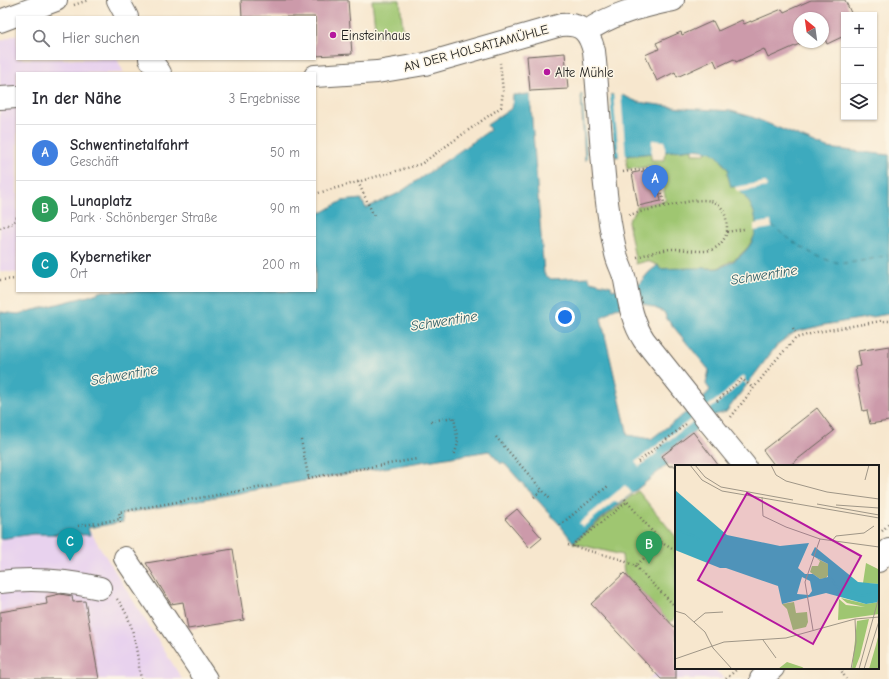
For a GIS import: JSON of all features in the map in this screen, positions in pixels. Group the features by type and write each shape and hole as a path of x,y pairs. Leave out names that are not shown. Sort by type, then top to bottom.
{"street":[{"path":"0,21 56,0"},
{"path":"118,0 126,16"},
{"path":"667,1 613,16 586,32 594,51 598,85 613,171 607,198 616,255 624,278 639,334 695,404 718,422 744,465"},
{"name":"AN DER HOLSATIAMÜHLE","path":"316,76 377,72 425,64 561,25 575,26 586,32"},
{"path":"151,60 159,72"},
{"path":"0,98 16,97"},
{"path":"879,560 889,550"},
{"path":"125,558 206,679"},
{"path":"0,582 15,580 43,581 81,584 100,588"},
{"path":"761,679 772,669"}],"path":[{"path":"316,194 421,164 501,107 503,91 502,72"},
{"path":"613,171 656,167 665,207"},
{"path":"358,182 374,216"},
{"path":"624,216 701,199 714,202 723,210 727,220 727,232 719,246 709,250 670,249 631,259"},
{"path":"0,228 12,223 16,218"},
{"path":"727,232 744,229"},
{"path":"0,280 16,279"},
{"path":"718,422 753,388 796,338 817,332 881,321 889,321"},
{"path":"793,328 795,332"},
{"path":"734,384 735,385 742,379 753,388"},
{"path":"431,421 454,417 458,442 454,456"},
{"path":"496,437 550,500"},
{"path":"301,440 309,479 418,459"},
{"path":"638,462 646,456 644,454"},
{"path":"78,526 120,520 119,512 274,485"},
{"path":"560,525 608,486"},
{"path":"534,497 542,490"},
{"path":"574,547 575,543 626,500 662,543 675,550"},
{"path":"635,566 662,543"},
{"path":"568,545 620,559 635,566 675,606"},
{"path":"100,588 113,594 123,606 131,622 141,679"},
{"path":"726,679 734,669"},
{"path":"841,669 846,679"}],"shaded area":[{"path":"16,34 16,60 118,60 124,72 16,72 16,273 0,271 0,41"},
{"path":"88,528 182,679 0,679 0,539 33,534 89,535"},
{"path":"675,660 675,669 715,669 724,679 648,679"}],"green space":[{"path":"372,0 400,0 403,31 376,36"},
{"path":"692,149 692,154 705,154 706,150 716,153 729,171 735,187 746,197 754,211 756,234 748,247 738,257 718,268 660,269 658,265 647,261 636,264 628,221 638,206 666,200 658,166 627,169 626,156 651,153 651,160 664,160 665,152"},
{"path":"638,491 675,536 675,618 670,623 624,573 622,555 573,543"}],"water":[{"name":"Schwentine","path":"530,94 544,274 551,279 589,277 590,281 611,286 612,290 639,284 649,272 658,265 660,269 719,268 733,261 743,253 751,243 755,233 756,221 753,210 746,198 735,187 731,187 727,173 729,171 721,160 711,152 692,149 585,160 581,94 622,95 638,102 681,108 731,111 752,117 827,148 889,155 889,314 824,325 795,332 778,344 726,412 715,415 662,456 668,464 573,542 560,525 503,462 501,464 489,451 309,480 122,514 123,522 88,528 90,535 33,534 0,539 0,312 18,314 100,292 316,292 316,213 323,212 342,201 361,199 366,208 399,193 490,130 487,125 512,108 513,95","holes":["643,303 664,312 667,319 709,370 706,384 710,390 704,399 651,439 628,435 601,318 615,308"]}],"pier":[{"path":"582,92 610,93 615,159 587,162"},
{"path":"613,93 621,93 626,158 619,158"},
{"path":"652,140 665,141 665,154 651,155"},
{"path":"766,182 767,187 739,192 735,187"},
{"path":"771,221 772,228 754,231 754,224"},
{"path":"743,375 746,378 744,379 748,384 747,385 743,381 727,396 656,450 657,453 639,467 635,462 725,393"},
{"path":"625,485 632,493 618,504 615,501 583,527 579,523"}],"building":[{"name":"Einsteinhaus","path":"241,0 348,0 352,54 316,56 316,16 242,16"},
{"path":"811,0 845,0 851,12 841,12 841,37 829,43 829,12 793,12 793,47 768,58 764,49 736,62 734,59 717,67 714,60 677,77 675,72 657,81 645,55 659,49 656,43 681,32 682,35 713,21 718,31 742,20 744,24 782,9 784,12"},
{"name":"Alte Mühle","path":"565,53 568,89 530,91 527,56"},
{"path":"655,169 661,201 638,206 632,173"},
{"path":"889,346 889,421 870,424 867,410 863,411 855,367 861,366 858,351"},
{"path":"817,408 834,431 790,465 774,465 763,450"},
{"path":"693,432 718,465 669,466 662,456"},
{"path":"517,509 542,538 530,548 505,519"},
{"path":"233,549 244,620 188,629 183,602 171,604 146,563"},
{"path":"624,573 675,628 676,679 661,679 591,604"},
{"path":"60,594 72,596 73,602 85,601 99,679 0,679 0,612 47,604 46,597"}],"ferry route":[{"path":"772,225 796,244 826,260 846,263 889,255"}],"place":[{"name":"Einsteinhaus","path":"333,35"},
{"name":"Alte Mühle","path":"547,72"},
{"name":"Schwentinetalfahrt","path":"655,198"},
{"name":"Kybernetiker","path":"70,561"},
{"name":"Lunaplatz","path":"649,564"}]}
